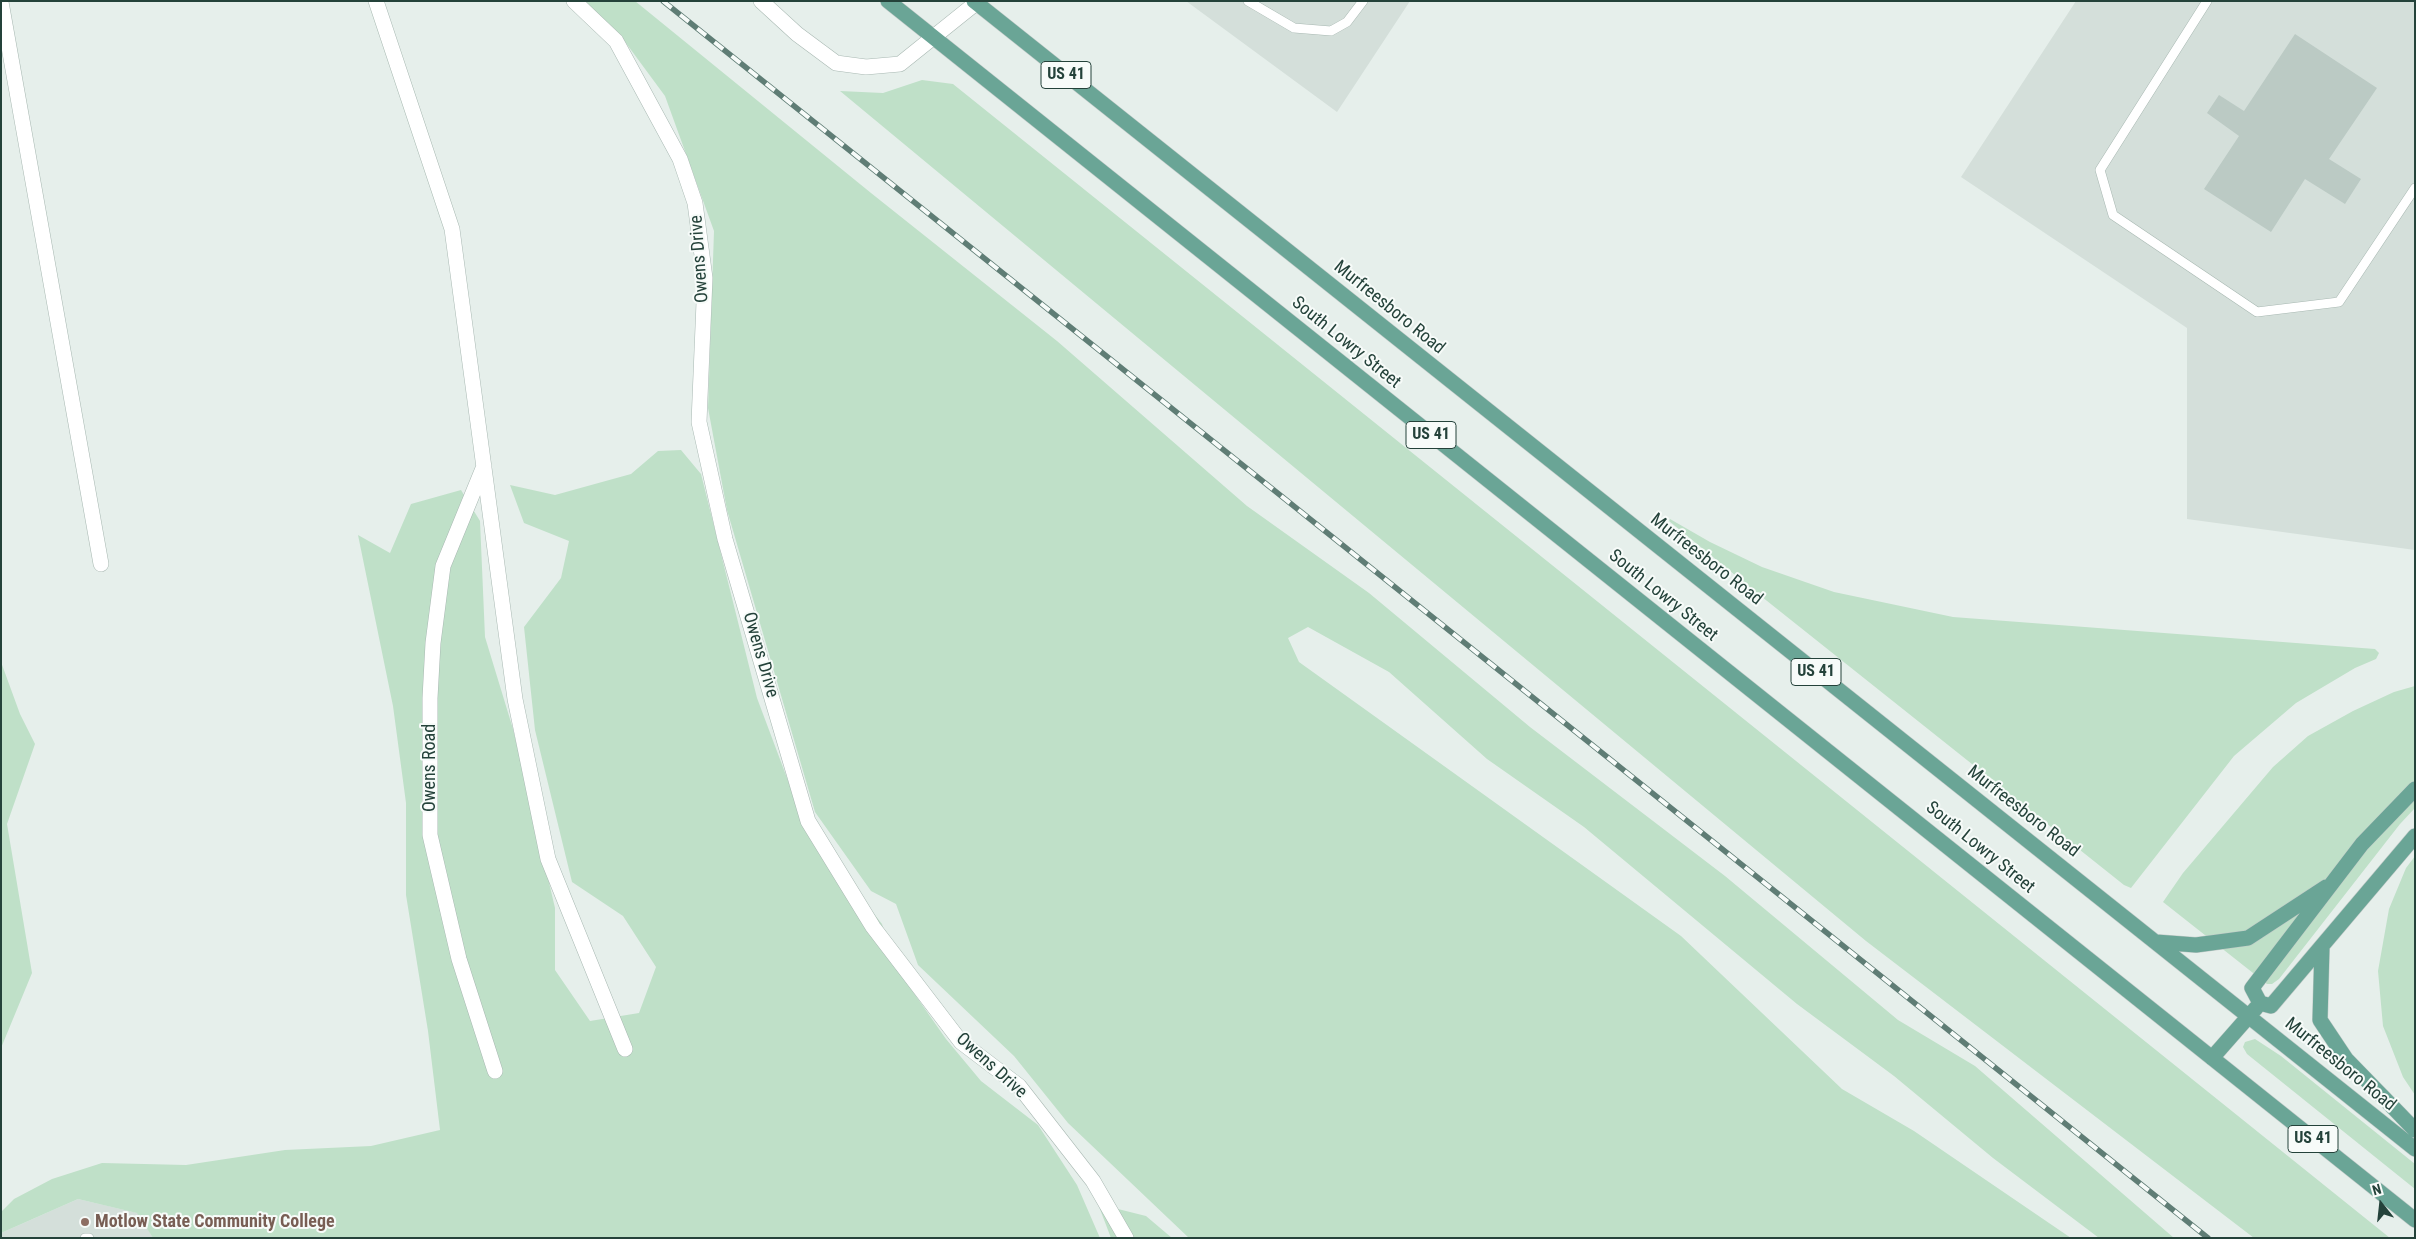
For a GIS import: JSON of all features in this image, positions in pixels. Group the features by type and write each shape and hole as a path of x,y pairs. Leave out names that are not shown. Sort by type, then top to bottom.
{"main road":[{"name":"South Lowry Street","path":"888,1 2415,1220"},
{"name":"Murfreesboro Road","path":"975,2 2415,1149"},
{"path":"2415,789 2362,844 2252,988 2260,1003 2272,1006 2415,836"},
{"path":"2156,942 2196,945 2248,938 2335,880"},
{"path":"2322,947 2320,1020 2346,1059 2415,1130"},
{"path":"2212,1058 2260,1003"}],"street":[{"path":"376,1 452,228 515,698 548,859 625,1049"},
{"name":"Owens Drive","path":"574,1 616,41 680,159 696,203 705,278 699,422 725,539 808,821 873,927 961,1042 1019,1086 1093,1181 1126,1238"},
{"path":"761,1 797,34 836,63 866,67 900,64 975,2"},
{"path":"1,2 101,564"},
{"name":"Owens Road","path":"485,465 443,566 433,643 430,698 430,835 459,959 495,1071"}],"lane":[{"path":"1248,1 1294,28 1331,31 1347,22 1363,1"},
{"path":"2207,1 2100,170 2113,215 2257,312 2339,302 2415,188"}],"shaded area":[{"path":"1186,1 1410,1 1337,112"},
{"path":"2076,1 2415,1 2415,550 2187,519 2187,328 1961,177"},
{"name":"Motlow State Community College","path":"78,1199 138,1213 153,1238 1,1238 1,1233"}],"green space":[{"path":"583,1 635,1 1057,341 1247,506 1369,593 1530,727 1725,876 1898,1020 1975,1066 2174,1238 2099,1238 1993,1158 1894,1076 1797,1004 1584,827 1487,759 1389,672 1308,627 1288,638 1299,662 1681,936 1842,1089 1914,1131 2071,1238 1189,1238 1068,1123 1014,1056 918,965 896,904 871,891 815,812 727,510 708,408 714,231 665,96 620,35"},
{"path":"922,80 953,84 2390,1238 2254,1238 1866,941 840,91 883,93"},
{"path":"681,450 701,474 757,698 805,826 882,924 897,969 946,1039 981,1081 1038,1125 1077,1185 1100,1238 153,1238 137,1213 78,1199 1,1233 1,1212 14,1199 52,1179 102,1163 186,1165 285,1150 371,1146 440,1130 428,1031 406,895 406,803 393,706 358,535 390,553 411,504 461,490 480,521 485,637 513,729 555,908 555,970 590,1021 639,1013 656,967 623,916 572,882 535,730 524,627 561,578 569,541 524,523 510,485 555,495 631,474 658,451"},
{"path":"1670,519 1710,542 1762,567 1834,592 1953,617 2375,649 2379,653 2376,659 2355,668 2296,703 2234,756 2131,888 2124,885 1752,589 1669,521"},
{"path":"1,662 20,714 35,744 7,824 32,973 1,1048"},
{"path":"2415,686 2415,808 2400,824 2279,979 2272,984 2267,984 2163,902 2183,873 2273,767 2308,736 2353,711 2394,692"},
{"path":"2415,856 2415,1095 2403,1077 2383,1026 2378,971 2389,909 2406,868"},
{"path":"2255,1039 2281,1056 2415,1164 2415,1189 2247,1054 2243,1047 2245,1042"},
{"path":"1098,1204 1146,1216 1172,1238 1111,1238"}],"building":[{"path":"2295,34 2377,88 2329,159 2361,179 2345,204 2305,179 2271,232 2204,189 2239,136 2207,113 2219,95 2244,111"}],"railway":[{"path":"663,1 2208,1238"}],"place":[{"name":"Motlow State Community College","path":"85,1222"}]}
